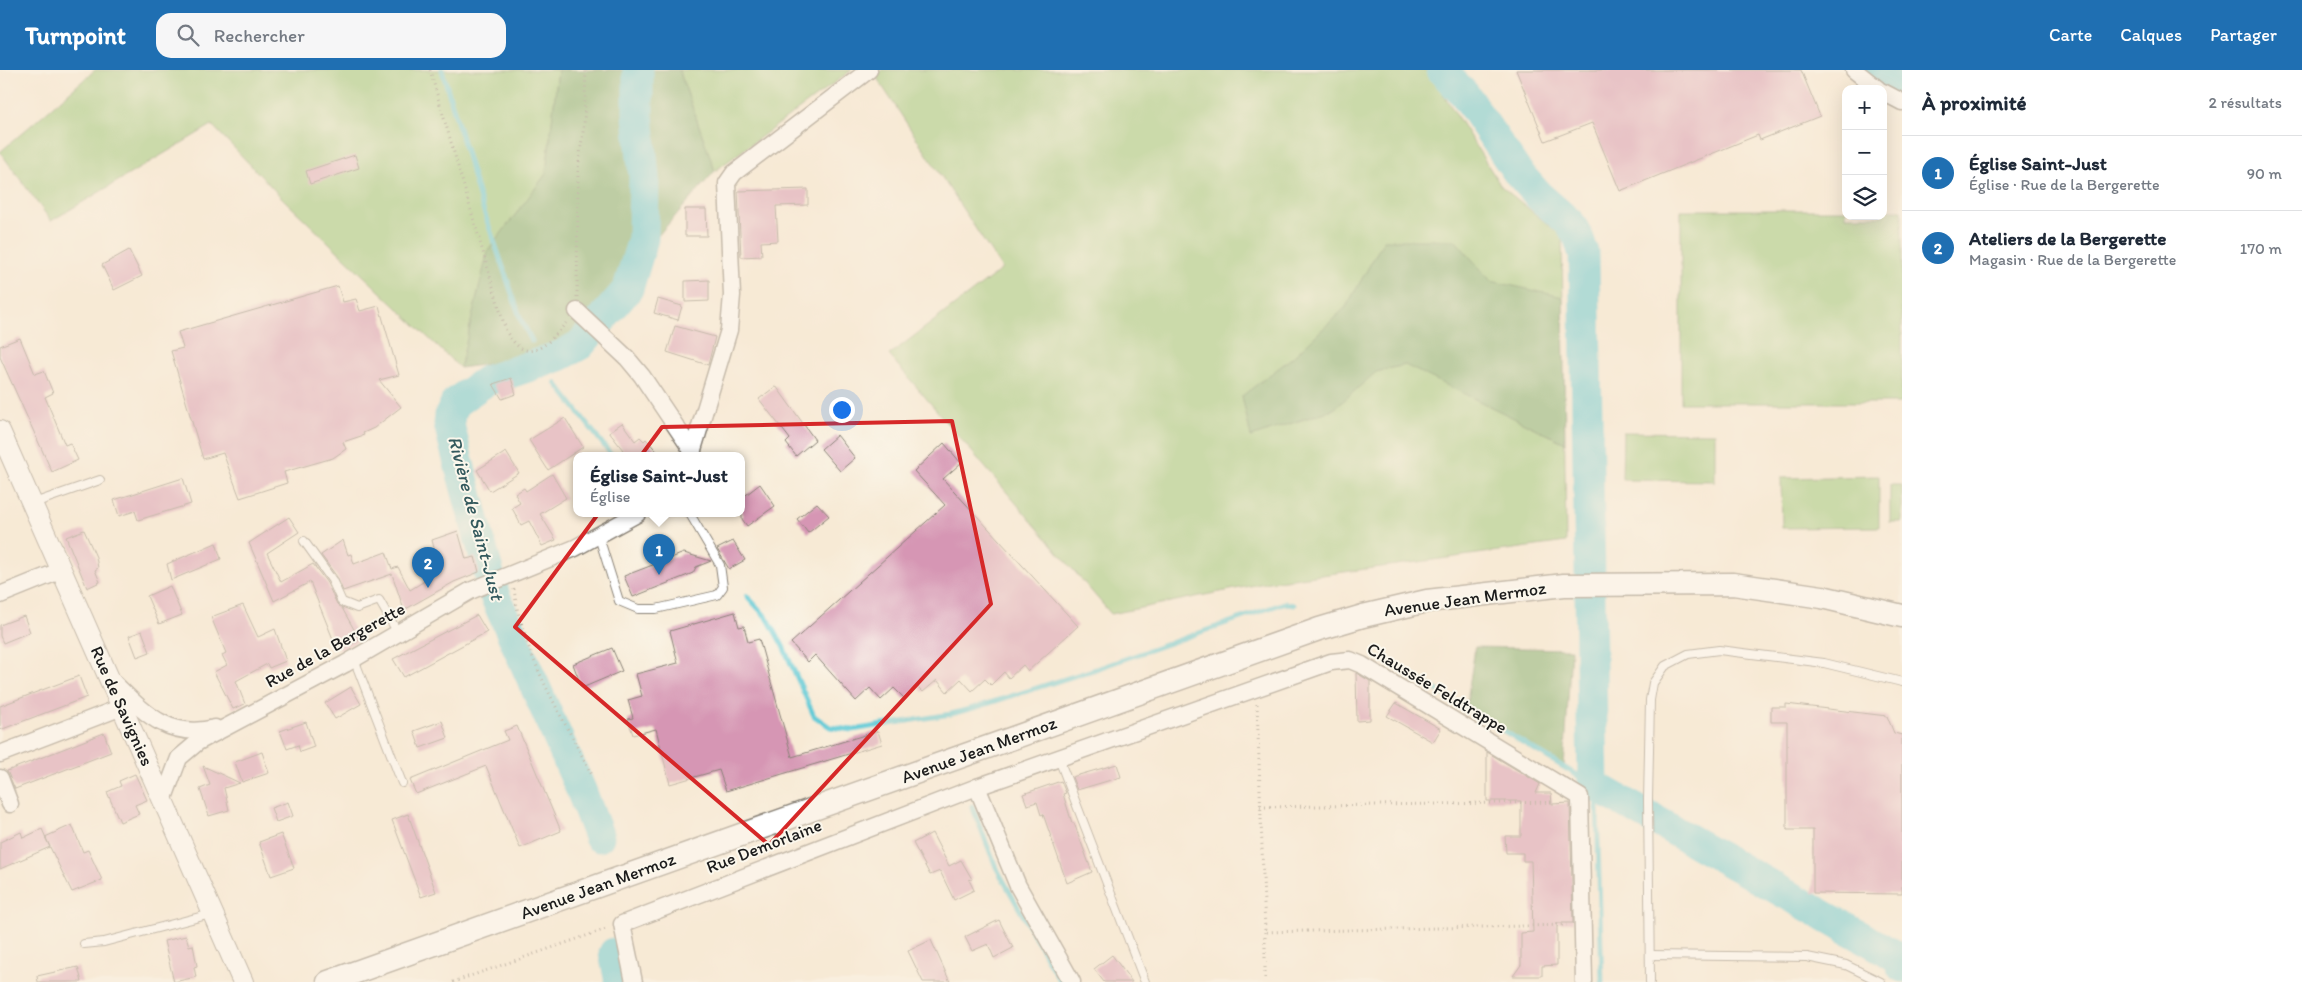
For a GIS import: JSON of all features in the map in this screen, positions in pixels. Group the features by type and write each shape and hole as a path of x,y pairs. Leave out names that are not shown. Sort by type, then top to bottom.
{"main road":[{"name":"Avenue Jean Mermoz","path":"328,982 1342,622 1410,604 1485,593 1564,585 1713,584 1752,586 1844,601 1902,616"},
{"name":"Avenue Jean Mermoz","path":"1645,585 1800,602 1842,611 1902,629"}],"street":[{"path":"693,452 731,316 727,182 734,173 869,70"},
{"path":"1854,70 1873,85"},
{"path":"1887,94 1902,102"},
{"path":"583,316 642,376 691,452"},
{"name":"Rue de Savignies","path":"0,430 108,678 164,798 243,982"},
{"name":"Rue de la Bergerette","path":"164,798 174,768 188,750 354,659 479,587 598,537 632,517"},
{"path":"0,595 62,570"},
{"name":"Chaussée Feldtrappe","path":"977,787 1256,688 1331,662 1343,660 1356,662 1580,797"},
{"name":"Rue de la Bergerette","path":"108,678 148,714 164,725 195,731 210,729 241,720"},
{"path":"0,754 122,707"},
{"path":"0,778 10,804"},
{"path":"977,787 1018,886 1072,982"},
{"name":"Rue Demorlaine","path":"622,924 977,787"},
{"path":"1580,797 1584,982"},
{"path":"622,924 634,982"}],"lane":[{"path":"32,504 100,480"},
{"path":"598,537 619,601 638,609 656,609 717,595 723,587 720,565 692,517"},
{"path":"304,541 332,580 342,602 357,608 379,600 398,633"},
{"path":"1650,982 1648,801 1651,691 1653,682 1665,666 1680,657 1698,651 1719,650 1824,663 1902,682"},
{"path":"354,659 402,783"},
{"path":"1059,759 1146,982"},
{"path":"84,944 104,942 214,913"},
{"path":"1650,955 1807,957 1846,965 1882,982"}],"path":[{"path":"430,70 506,331 514,343 528,351 539,349 583,316 578,169 584,125 586,70"},
{"path":"508,576 528,648 593,777"},
{"path":"1256,688 1265,982"},
{"path":"1260,807 1566,802 1580,797"},
{"path":"453,982 622,924"},
{"path":"1264,932 1583,924"}],"highlighted area":[{"path":"952,421 991,604 769,845 515,627 662,427"}],"green space":[{"path":"95,70 558,70 546,174 488,252 460,368 283,199 212,125 51,221 0,152"},
{"path":"558,70 679,70 715,171 568,338 532,358 460,368 488,251 546,174"},
{"path":"679,70 852,70 715,171"},
{"path":"882,70 1428,70 1501,186 1562,236 1566,542 1270,582 1111,614 889,355 1002,269 875,75"},
{"path":"1681,210 1842,210 1842,220 1887,220 1887,210 1902,210 1902,403 1681,403"},
{"path":"1384,240 1455,240 1491,281 1563,297 1565,443 1405,365 1376,372 1334,409 1251,437 1242,396 1293,357 1346,307"},
{"path":"1623,432 1715,433 1715,481 1622,480"},
{"path":"1879,476 1879,527 1782,528 1781,478"},
{"path":"1890,485 1902,485 1902,522 1890,522"},
{"path":"1475,647 1571,649 1564,769 1466,708"}],"building":[{"path":"1516,70 1801,70 1820,116 1760,140 1758,135 1620,191 1592,123 1545,141"},
{"path":"355,155 359,168 310,184 306,171"},
{"path":"808,189 808,205 776,206 778,241 761,242 762,256 741,257 738,191"},
{"path":"685,209 706,209 707,236 685,236"},
{"path":"129,250 142,276 114,290 102,265"},
{"path":"709,280 709,301 685,302 685,281"},
{"path":"338,286 343,302 356,299 360,311 379,306 399,375 379,380 401,407 374,428 363,433 364,435 343,442 346,449 333,458 284,472 287,483 240,498 223,453 203,459 171,351 183,348 178,332"},
{"path":"658,299 682,306 678,320 654,313"},
{"path":"675,326 715,337 708,365 667,352"},
{"path":"20,338 35,374 44,371 53,393 45,397 65,445 70,443 78,460 52,472 0,357 0,346"},
{"path":"511,378 516,394 502,399 493,384"},
{"path":"776,386 815,440 796,456 786,443 790,439 759,399"},
{"path":"565,418 583,447 548,470 529,440"},
{"path":"622,423 635,441 640,437 644,441 646,439 657,452 620,452 623,450 609,432"},
{"path":"837,435 855,458 840,471 821,449"},
{"path":"944,443 961,463 943,479 1078,626 1028,671 1023,665 1009,678 1004,672 991,685 985,679 972,691 961,679 947,692 937,680 923,692 918,687 905,699 894,688 881,700 870,688 856,701 815,655 808,662 791,643 945,505 914,471"},
{"path":"506,452 519,473 490,491 477,470"},
{"path":"552,474 566,498 540,514 556,540 542,546 529,521 521,525 512,508 520,503 515,494 524,488 526,491"},
{"path":"183,478 191,504 138,520 135,511 119,516 114,500"},
{"path":"760,484 775,506 747,526 742,519 742,517 745,517 745,496"},
{"path":"817,503 829,516 808,533 797,519"},
{"path":"289,517 299,532 267,553 281,582 313,564 327,583 337,604 342,608 360,640 340,650 337,643 335,644 310,582 274,601 249,543"},
{"path":"84,530 96,557 98,568 95,570 100,582 87,588 66,537"},
{"path":"458,531 466,559 475,557 479,572 454,582 404,610 392,574 343,591 337,577 321,555 343,540 348,555 351,554 354,564 386,552 392,569 398,567 410,590 431,577 425,554 435,552 432,540"},
{"path":"733,541 745,560 729,569 717,549"},
{"path":"216,543 221,559 171,580 167,564"},
{"path":"684,553 711,561 696,567 693,573 633,597 624,576"},
{"path":"170,586 182,615 159,624 147,596"},
{"path":"243,605 258,637 275,629 286,661 269,668 267,664 236,681 245,704 233,709 214,672 227,665 222,655 226,653 211,617"},
{"path":"735,612 739,627 744,626 748,642 759,639 792,757 878,731 882,744 726,791 719,770 670,784 656,729 633,735 628,719 633,718 628,700 642,696 636,674 678,663 670,631"},
{"path":"477,615 487,632 404,677 393,659"},
{"path":"24,616 30,632 3,643 0,636 0,625"},
{"path":"142,631 150,652 137,657 129,636"},
{"path":"612,648 622,671 582,688 573,664"},
{"path":"1356,673 1370,681 1370,720 1357,721"},
{"path":"79,676 87,697 0,730 0,706"},
{"path":"351,687 361,704 335,719 325,703"},
{"path":"1396,703 1441,729 1433,742 1387,716"},
{"path":"1786,704 1887,716 1894,733 1902,735 1902,894 1813,893 1813,830 1787,830 1787,722 1771,722 1771,707 1786,707"},
{"path":"442,721 448,738 420,748 414,731"},
{"path":"306,722 314,747 300,752 298,745 287,749 280,731"},
{"path":"517,726 561,831 520,848 486,766 416,794 410,780 508,740 504,731"},
{"path":"104,733 111,752 15,789 7,771"},
{"path":"262,752 269,773 242,782 235,762"},
{"path":"1487,752 1540,784 1536,793 1551,793 1552,804 1570,803 1573,923 1557,923 1557,965 1542,966 1542,976 1513,976 1521,965 1521,933 1533,932 1531,861 1523,861 1523,853 1506,853 1505,836 1521,836 1521,801 1487,801"},
{"path":"1117,764 1121,777 1077,790 1072,777"},
{"path":"203,766 240,783 224,788 229,810 209,816 200,789 210,785"},
{"path":"135,774 147,800 135,805 139,814 120,822 107,792 121,786 119,781"},
{"path":"1061,781 1066,793 1063,794 1072,823 1074,823 1092,872 1067,883 1043,814 1041,815 1037,802 1027,805 1023,794"},
{"path":"288,802 293,816 276,822 271,808"},
{"path":"408,814 436,892 421,897 392,820"},
{"path":"72,825 83,852 88,850 102,880 72,892 45,837"},
{"path":"42,829 50,847 0,869 0,842 21,832 23,838"},
{"path":"932,833 949,866 961,860 972,879 969,880 974,890 954,900 940,871 930,875 913,843"},
{"path":"281,834 294,868 271,876 259,842"},
{"path":"999,920 1013,948 994,958 988,944 972,951 965,937"},
{"path":"186,936 189,946 193,945 197,966 194,967 196,977 174,982 164,941"},
{"path":"931,940 950,982 923,982 908,951"},
{"path":"1112,955 1132,982 1104,982 1094,969"},
{"path":"78,967 82,982 38,982 37,976"}],"waterway":[{"path":"442,70 480,200 521,320 532,341"},
{"name":"Rivière de Saint-Just","path":"599,837 581,790 495,596 449,424 450,415 456,402 486,381 560,356 580,345 628,289 643,239 644,177 638,115 638,70"},
{"path":"1442,70 1465,95 1516,170 1539,196 1571,224 1579,239 1584,255 1590,573"},
{"path":"1868,70 1902,91"},
{"path":"556,383 609,452"},
{"path":"1590,594 1593,785 1887,951 1899,959 1902,967"},
{"path":"747,596 768,619 783,646 814,716 830,727 852,730 951,714 977,707 1096,669 1284,603 1294,605"},
{"path":"1387,660 1593,785 1597,804 1602,982"},
{"path":"972,806 996,867 1060,982"},
{"name":"Rivière de Saint-Just","path":"614,953 620,982"}],"place":[{"name":"Église Saint-Just","path":"659,575"},
{"name":"Ateliers de la Bergerette","path":"428,588"}]}
